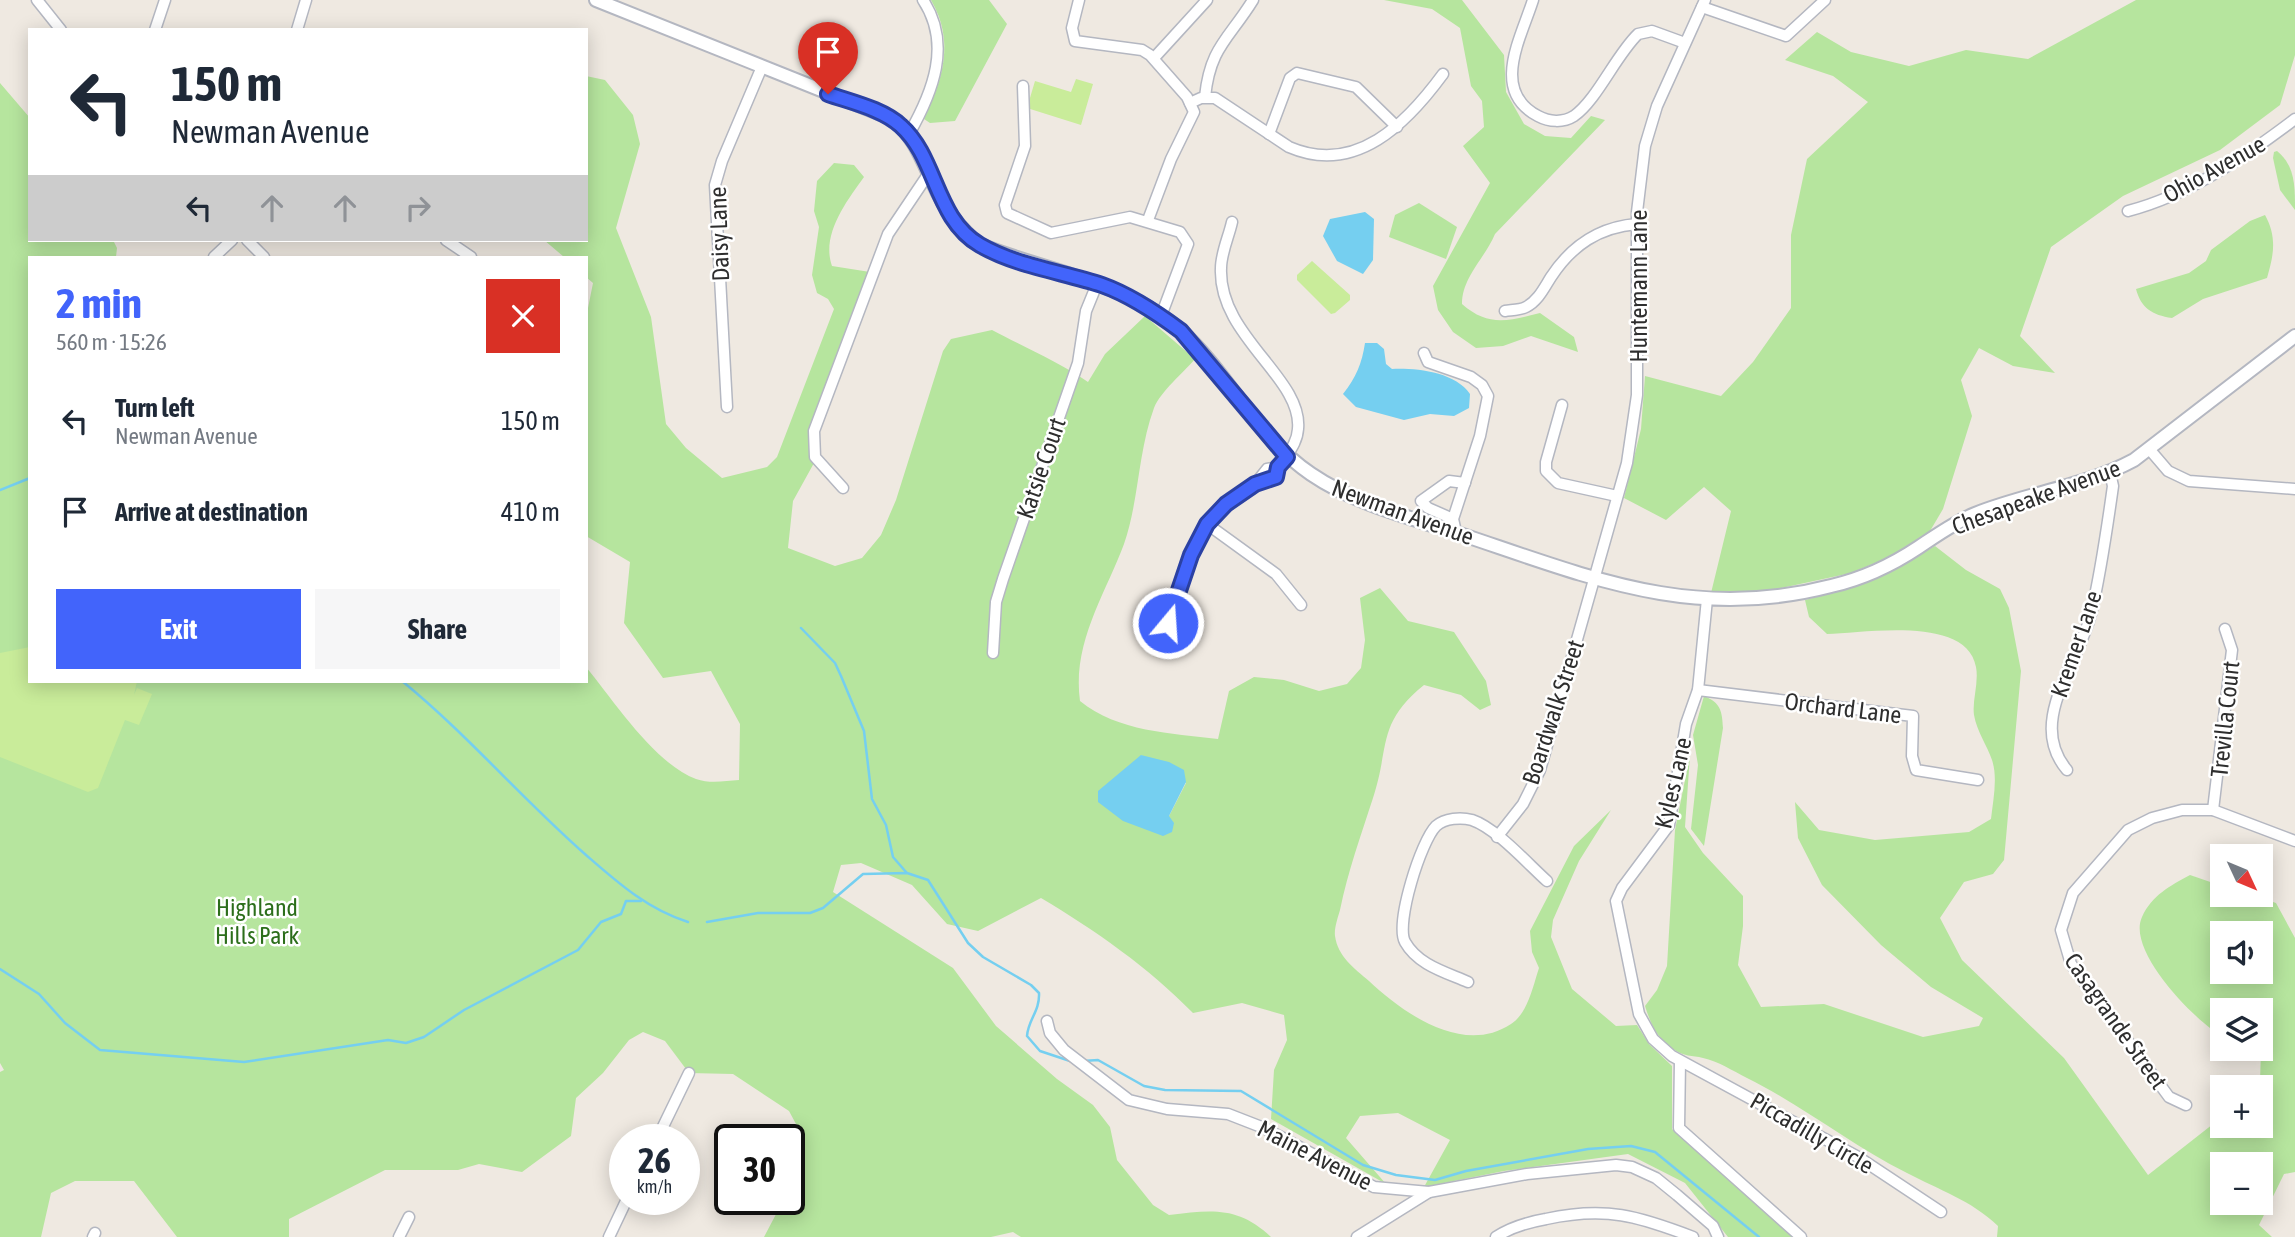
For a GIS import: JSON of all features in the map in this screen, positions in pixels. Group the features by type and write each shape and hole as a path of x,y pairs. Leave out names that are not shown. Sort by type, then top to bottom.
{"street":[{"path":"37,0 59,28"},
{"path":"156,28 165,0"},
{"path":"298,28 306,0"},
{"name":"Newman Avenue","path":"596,0 761,69 882,114 908,134 955,221 980,245 1097,284 1161,316 1202,352 1287,457 1328,485 1349,495 1593,579 1658,594 1707,599"},
{"path":"908,134 922,110 939,62 936,30 923,0"},
{"path":"1079,0 1072,28 1075,41 1142,50 1154,58 1190,103 1194,118 1171,159 1149,220"},
{"path":"1154,58 1207,0"},
{"path":"1205,97 1206,74 1211,62 1253,0"},
{"path":"1533,0 1515,53 1511,78 1514,93 1523,106 1546,120 1556,121 1574,116 1638,34 1652,31 1685,43"},
{"path":"1704,3 1786,36 1825,0"},
{"name":"Huntemann Lane","path":"1593,579 1627,463 1637,395 1637,224 1641,166 1650,125 1704,3"},
{"name":"Daisy Lane","path":"727,407 715,185 722,161 761,69"},
{"path":"1269,134 1290,78 1297,73 1356,87 1396,127"},
{"path":"1190,103 1205,97 1215,98 1303,153 1334,155 1370,145 1396,127 1421,104 1443,74"},
{"path":"1023,86 1025,145 1004,209 1010,217 1051,233 1130,217 1149,220 1180,232 1188,244 1161,316"},
{"name":"Ohio Avenue","path":"2128,211 2174,194 2236,162 2295,119"},
{"path":"843,488 815,457 814,431 888,234 929,173"},
{"path":"1161,645 1188,562 1207,524 1226,504 1255,484 1267,469 1278,467 1287,457 1298,429 1292,401 1282,383 1238,327 1222,283 1221,267 1233,222"},
{"path":"1505,311 1525,308 1536,299 1566,257 1582,242 1606,229 1637,224"},
{"path":"215,256 230,242"},
{"path":"249,242 263,256"},
{"path":"449,242 470,256"},
{"name":"Katsie Court","path":"993,653 993,625 999,590 1078,363 1084,321 1097,284"},
{"name":"Chesapeake Avenue","path":"1707,599 1783,596 1851,581 1916,549 1973,515 2110,472 2150,450 2295,336"},
{"path":"1424,353 1428,362 1478,381 1488,396 1487,411 1453,519 1456,532"},
{"path":"1562,405 1546,462 1546,471 1558,484 1617,496"},
{"path":"2150,450 2168,471 2189,481 2295,489"},
{"name":"Kremer Lane","path":"2067,770 2055,751 2053,716 2091,615 2113,486 2110,472"},
{"path":"1453,519 1428,508 1422,501 1449,481 1465,483"},
{"path":"1207,524 1276,574 1301,605"},
{"name":"Boardwalk Street","path":"1497,837 1523,804 1540,770 1593,579"},
{"name":"Kyles Lane","path":"1680,1060 1653,1039 1639,1014 1616,901 1622,888 1669,825 1686,724 1698,690 1707,599"},
{"name":"Trevilla Court","path":"2213,810 2220,774 2232,650 2225,629"},
{"name":"Orchard Lane","path":"1698,690 1913,716 1913,765 1916,770 1978,780"},
{"name":"Casagrande Street","path":"2186,1105 2169,1097 2071,964 2062,930 2073,893 2128,830 2152,818 2182,810 2213,810 2295,841"},
{"path":"1468,982 1430,966 1414,953 1402,935 1401,916 1426,841 1438,824 1465,819 1480,824 1547,881"},
{"name":"Maine Avenue","path":"1047,1021 1057,1044 1129,1100 1167,1109 1228,1114 1264,1128 1374,1187 1429,1192 1527,1174 1632,1167 1647,1173 1676,1195 1713,1226 1718,1237"},
{"path":"1680,1060 1679,1128 1801,1237"},
{"name":"Piccadilly Circle","path":"1680,1060 1849,1152 1941,1212"},
{"path":"664,1124 689,1073"},
{"path":"1357,1237 1429,1192"},
{"path":"1496,1237 1533,1222 1583,1212 1608,1211 1647,1219 1693,1237"},
{"path":"608,1237 619,1215"},
{"path":"399,1237 409,1217"}],"green space":[{"path":"931,0 989,0 1007,24 955,121 930,123 924,119 944,60 943,30"},
{"path":"1384,0 1462,0 1504,55 1506,92 1524,124 1545,136 1571,138 1591,116 1605,120 1495,234 1470,276 1463,294 1462,304 1490,319 1508,320 1540,313 1574,337 1578,352 1531,336 1503,346 1476,348 1453,332 1438,310 1433,286 1490,183 1463,146 1484,127 1482,101 1471,86 1460,28 1432,9"},
{"path":"2136,0 2295,0 2295,55 2280,105 2220,150 2123,196 2051,247 2020,336 2055,373 2013,366 1979,348 1961,380 1972,416 1943,509 1930,531 1892,556 1851,573 1758,593 1711,593 1731,511 1704,487 1666,520 1624,498 1641,429 1645,376 1721,396 1753,362 1791,308 1791,235 1807,159 1868,102 1833,76 1785,60 1817,32 1851,52 1909,66 1966,50 2028,59"},
{"name":"Highland Hills Park","path":"588,76 605,80 633,115 640,144 616,228 651,317 666,424 686,448 722,478 767,467 777,457 834,309 828,299 817,293 812,275 819,227 814,211 817,181 834,163 854,165 864,177 837,219 829,254 832,266 870,272 809,439 809,451 814,463 793,501 788,548 835,566 862,558 881,535 896,500 943,351 951,339 992,330 1054,361 1088,382 1105,354 1145,316 1195,359 1167,389 1154,408 1129,528 1085,639 1079,680 1080,701 1111,719 1128,725 1164,733 1218,739 1229,691 1254,677 1284,680 1319,691 1347,684 1361,668 1365,640 1360,598 1380,588 1408,621 1454,632 1486,681 1491,705 1480,710 1461,695 1424,685 1398,712 1387,737 1378,780 1336,923 1335,936 1339,950 1352,967 1399,1006 1435,1026 1454,1033 1473,1035 1493,1033 1511,1024 1526,1006 1539,968 1532,952 1530,931 1574,846 1611,810 1579,861 1553,920 1551,937 1572,989 1616,1026 1637,1025 1649,1044 1672,1066 1672,1129 1793,1237 1728,1237 1685,1183 1628,1154 1504,1171 1424,1187 1450,1140 1398,1113 1360,1116 1346,1138 1386,1184 1271,1119 1274,1070 1287,1040 1284,1015 1242,1003 1193,1013 1121,951 1041,898 978,931 947,924 912,885 861,863 841,865 833,892 953,968 996,1026 1057,1079 1093,1105 1110,1127 1117,1160 1153,1205 1169,1215 1224,1212 1236,1215 1271,1237 1021,1237 1013,1232 991,1237 764,1237 776,1215 805,1215 805,1124 796,1124 789,1111 733,1074 689,1073 665,1041 643,1032 629,1040 603,1073 576,1098 571,1136 522,1172 479,1164 458,1170 385,1170 289,1219 289,1237 177,1237 134,1181 75,1181 51,1193 41,1237 0,1237 0,1072 4,1070 0,1063 0,83 28,116 28,242 114,242 117,248 116,256 28,256 28,683 588,683 588,670 636,730 665,760 696,779 718,782 739,780 740,724 711,671 663,678 624,623 630,562 588,537 588,308 593,283 588,279 588,256 563,256 546,242 588,242","holes":["1141,755 1186,783 1169,816"]},
{"path":"1076,79 1093,84 1081,125 1027,108 1035,81 1071,92"},
{"path":"2277,151 2291,170 2295,210 2280,190 2273,158 2274,152"},
{"path":"1419,203 1457,227 1446,259 1389,237 1395,215"},
{"path":"2265,215 2273,246 2267,278 2203,299 2172,318 2153,313 2144,306 2136,289 2189,273 2206,261 2211,250 2250,221"},
{"path":"1312,261 1350,295 1350,300 1335,313 1331,314 1297,280 1297,275"},
{"path":"1935,546 1966,570 2000,589 2009,608 2021,671 2004,860 1993,874 1964,882 1940,918 1962,960 2064,1058 2148,1175 2210,1126 2210,1138 2273,1138 2273,1075 2260,1075 2261,1061 2273,1061 2273,998 2210,998 2210,1028 2181,1001 2153,966 2144,948 2140,931 2142,917 2162,892 2190,875 2210,882 2210,907 2273,907 2273,902 2276,903 2295,938 2295,1172 2284,1174 2273,1196 2273,1152 2210,1152 2210,1215 2264,1215 2259,1225 2272,1237 1997,1237 1998,1226 1966,1202 1886,1162 1787,1100 1725,1066 1709,1059 1677,1052 1667,1045 1652,1025 1645,1006 1657,990 1667,966 1675,830 1690,755 1685,827 1703,853 1743,896 1743,926 1738,965 1761,1007 1824,1004 1923,1037 1979,1026 1983,1018 1931,987 1881,945 1822,885 1798,838 1795,802 1819,830 1875,840 1969,832 1991,819 1995,774 1974,715 1977,673 1969,651 1954,640 1935,633 1888,630 1827,634 1809,617 1805,600 1823,596 1888,571"},
{"path":"28,647 28,683 137,683 134,695 137,688 152,694 139,725 125,720 98,788 88,792 0,757 0,653"},
{"path":"1704,696 1720,708 1723,728 1704,846 1691,829 1698,765 1693,735"}],"water":[{"path":"1365,212 1374,219 1373,260 1363,274 1337,261 1323,236 1330,219"},
{"path":"1365,343 1377,343 1384,349 1386,364 1392,369 1435,373 1455,381 1470,394 1469,408 1454,416 1430,414 1404,420 1356,407 1343,394 1358,370"},
{"path":"1141,755 1169,762 1184,770 1186,782 1169,816 1174,823 1172,832 1163,836 1123,821 1098,802 1098,791"}],"waterway":[{"path":"0,490 28,479"},
{"path":"801,628 835,663 841,676 864,731 872,799 886,825 893,857 906,872"},
{"path":"404,683 562,834 609,875 659,910 688,922"},
{"path":"707,922 758,913 810,913 823,908 863,874 907,873 928,880 968,943 983,957 1031,985 1039,993 1038,1005 1027,1036 1040,1051 1073,1062"},
{"path":"0,969 39,994 65,1023 100,1050 244,1062 388,1040 406,1043 424,1037 464,1010 578,950 601,922 621,914 626,901 641,901"},
{"path":"1083,1061 1098,1060 1144,1086 1165,1090 1241,1091 1363,1165 1396,1175 1435,1180 1466,1171 1588,1149 1631,1146 1655,1152 1759,1237"}],"route":[{"path":"828,94 882,114 900,125 914,142 943,203 955,221 963,232 980,245 1121,294 1161,316 1181,331 1202,352 1287,457 1278,467 1276,477 1269,482 1255,484 1226,504 1207,524 1197,539 1168,623"}]}
